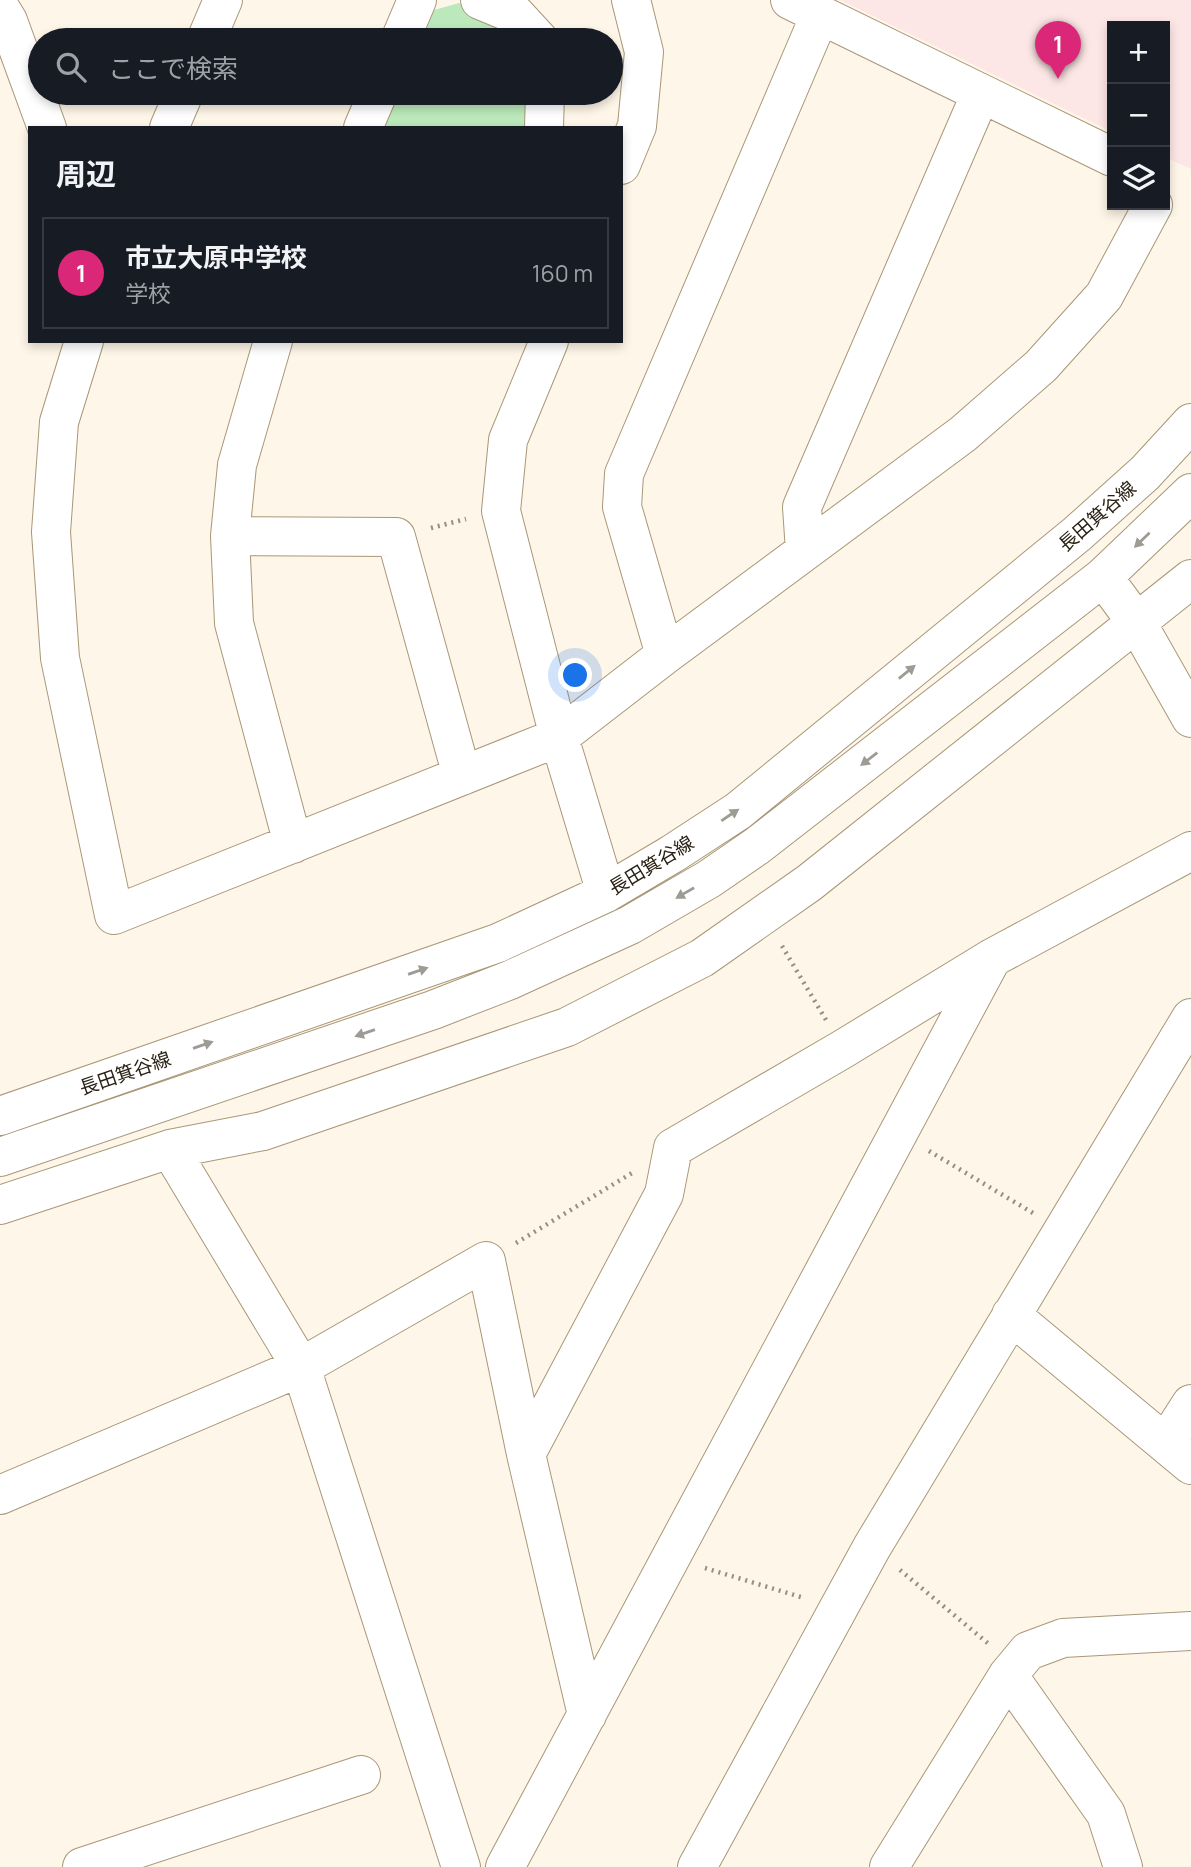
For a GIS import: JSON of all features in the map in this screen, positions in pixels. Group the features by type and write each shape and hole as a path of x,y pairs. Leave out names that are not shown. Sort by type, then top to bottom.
{"street":[{"path":"211,28 223,0"},
{"path":"405,28 417,0"},
{"path":"480,0 516,15 528,28"},
{"path":"623,160 637,126 643,52 631,0"},
{"path":"665,655 622,507 624,474 805,7 1107,155"},
{"path":"12,10 28,64"},
{"path":"805,551 802,507 981,93"},
{"path":"40,105 46,126"},
{"path":"170,126 179,105"},
{"path":"364,126 373,105"},
{"path":"544,126 545,105"},
{"path":"83,343 59,422 51,532 60,658 114,915 559,737 963,434 1041,366 1104,296 1150,210"},
{"path":"272,343 237,465 230,536 234,623 293,844"},
{"path":"548,343 508,440 501,511 559,737 606,893"},
{"name":"長田箕谷線","path":"0,1116 498,943 606,893 738,811 1077,534 1146,473 1191,423"},
{"name":"長田箕谷線","path":"0,1157 433,1010 510,980 630,925 709,879 757,846 1103,577 1191,494"},
{"path":"230,536 396,537 462,776"},
{"path":"1103,577 1137,623 1191,718"},
{"path":"0,1205 170,1149 263,1131 567,1027 702,958 809,883 1191,579"},
{"path":"526,1454 664,1195 673,1148 992,958 1191,851"},
{"path":"505,1867 992,958"},
{"path":"697,1867 872,1547 1191,1018"},
{"path":"170,1149 301,1367 461,1867"},
{"path":"0,1495 301,1367 486,1261 526,1454 587,1715"},
{"path":"1011,1315 1179,1454 1191,1404"},
{"path":"906,1858 1008,1675 1028,1651 1063,1638 1191,1631"},
{"path":"1008,1675 1106,1814 1123,1867"},
{"path":"82,1867 361,1775"}],"path":[{"path":"396,537 501,511"},
{"path":"764,915 843,1049"},
{"path":"898,1133 1062,1230"},
{"path":"486,1261 673,1148"},
{"path":"872,1547 1000,1653 1008,1675"},
{"path":"671,1558 839,1608"}],"shaded area":[{"path":"840,0 1191,0 1191,169 1170,159 1170,21 1107,21 1107,130"}],"green space":[{"path":"459,3 504,28 426,28 434,10"},
{"path":"394,105 529,105 526,126 385,126"}],"place":[{"name":"市立大原中学校","path":"1058,79"}]}
